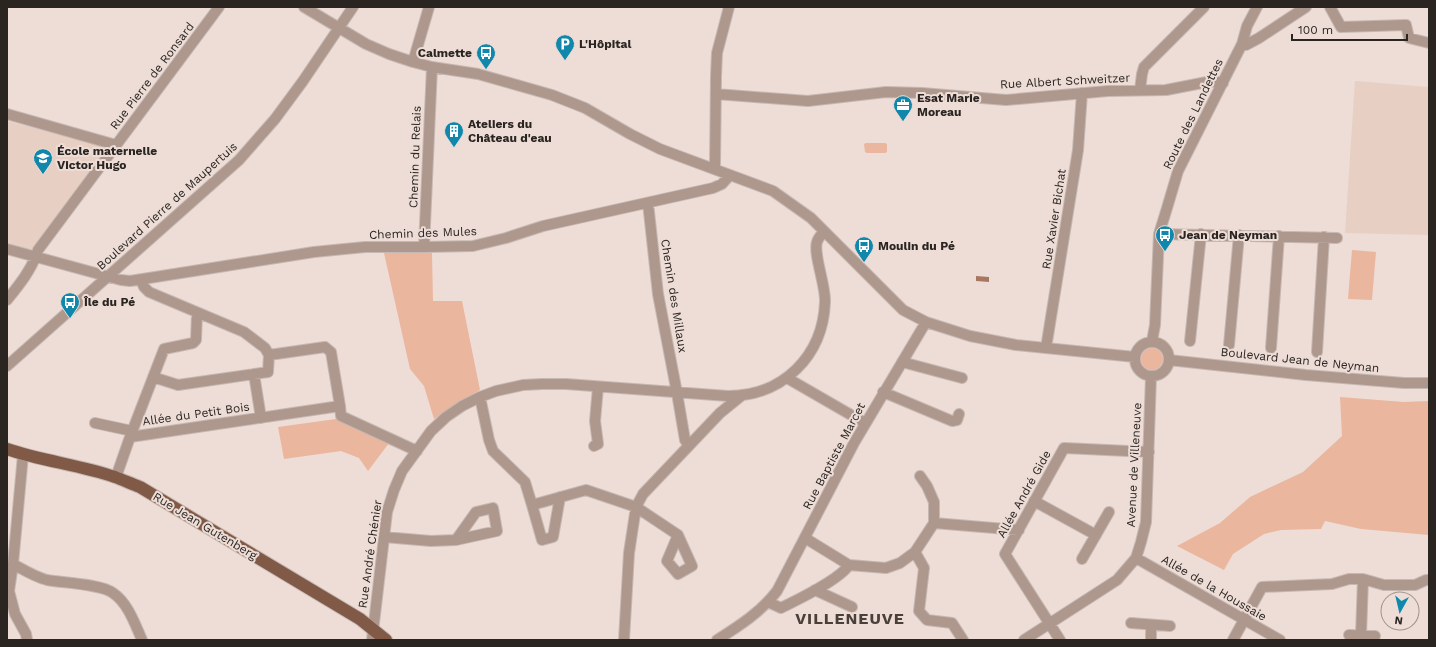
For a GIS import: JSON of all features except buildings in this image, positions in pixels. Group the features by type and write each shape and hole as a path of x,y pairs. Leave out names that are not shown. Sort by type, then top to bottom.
{"main road":[{"name":"Rue Jean Gutenberg","path":"7,449 116,477 140,487 206,525 360,619 373,634 386,640"}],"street":[{"name":"Rue Pierre de Ronsard","path":"7,300 25,278 38,250 219,7"},
{"path":"304,7 366,44 389,54 432,67 478,74 552,95 585,108 630,134 660,149 773,191 803,211 903,310 926,322 970,336 1016,345 1134,357"},
{"name":"Boulevard Pierre de Maupertuis","path":"7,366 240,160 275,119 303,81 353,7"},
{"path":"414,62 429,7"},
{"path":"714,169 717,53 730,7"},
{"path":"1140,90 1144,67 1204,7"},
{"name":"Route des Landettes","path":"1152,342 1155,325 1159,234 1178,171 1242,44 1247,26 1256,7"},
{"path":"1242,44 1246,45 1259,38 1306,7"},
{"path":"1330,7 1341,27 1406,25 1409,38 1429,43"},
{"name":"Chemin du Relais","path":"424,247 432,67"},
{"name":"Rue Albert Schweitzer","path":"716,94 808,101 886,92 922,93 1006,100 1108,91 1166,90 1207,82 1223,83"},
{"name":"Rue Xavier Bichat","path":"1046,348 1078,150 1082,94"},
{"path":"7,114 116,145"},
{"name":"Chemin des Mules","path":"7,249 107,277 121,280 141,280 314,252 365,248 473,246 506,238 543,226 713,188 722,184 730,175"},
{"name":"Chemin des Millaux","path":"648,203 658,294 685,440 689,446"},
{"path":"624,640 628,567 636,507 643,494 720,413 741,396 758,392 787,378 802,364 812,351 820,331 825,301 821,272 816,251 817,241 824,232"},
{"path":"1159,234 1337,238"},
{"path":"1190,341 1201,234"},
{"path":"1229,344 1239,235"},
{"path":"1271,348 1279,236"},
{"path":"1317,352 1324,237"},
{"path":"141,280 144,287 149,292 244,332 265,348 269,355 268,372 178,385 153,377"},
{"path":"95,423 131,434 164,348 193,343 196,340 197,313"},
{"name":"Rue Baptiste Marcet","path":"717,640 743,623 768,602 777,591 865,423 926,322"},
{"path":"1152,342 1158,342 1166,349 1169,360 1165,370 1151,376 1141,372 1137,368 1134,357 1138,348 1142,344 1152,342"},
{"path":"269,355 325,347 331,352 341,416 417,451"},
{"name":"Boulevard Jean de Neyman","path":"1169,360 1306,375 1404,383 1429,383"},
{"path":"902,362 962,378"},
{"path":"254,374 261,418"},
{"name":"Avenue de Villeneuve","path":"1024,640 1117,580 1136,558 1142,542 1146,522 1151,376"},
{"path":"787,378 865,423"},
{"name":"Rue André Chénier","path":"373,634 387,512 394,490 402,471 431,431 446,417 462,406 496,391 523,385 548,384 718,396 741,396"},
{"path":"594,446 598,444 595,421 598,387"},
{"path":"883,392 952,421 957,420 959,414"},
{"path":"718,396 721,401 720,413"},
{"path":"480,397 492,451 525,482 542,540 553,538 560,497"},
{"name":"Allée du Petit Bois","path":"116,477 131,434 261,418 340,406"},
{"name":"Allée André Gide","path":"1050,624 1005,554 1064,448 1149,452"},
{"path":"23,454 13,564 9,591 15,614 26,634 27,640"},
{"path":"806,538 850,565 886,568 900,563 915,552 934,523 934,502 927,486 920,476"},
{"path":"532,505 586,490 636,507 678,535"},
{"path":"1034,501 1096,535"},
{"path":"1082,559 1109,512"},
{"path":"934,523 1019,530"},
{"path":"384,537 431,541 456,540"},
{"path":"915,552 924,568 919,611 927,620 952,623 964,640"},
{"name":"Allée de la Houssaie","path":"1136,558 1280,640"},
{"path":"13,564 45,580 81,584 113,592 126,605 142,640"},
{"path":"768,602 781,608 816,590 846,571 850,565"},
{"path":"1232,640 1262,587 1332,584 1349,579 1363,579 1384,585 1415,585 1429,580"},
{"path":"1361,635 1363,579"},
{"path":"816,590 852,607"},
{"path":"1131,623 1170,626"},
{"path":"1050,624 1060,640"},
{"path":"1150,640 1151,624"},
{"path":"1349,635 1375,636"}],"shaded area":[{"path":"1355,81 1429,87 1429,235 1345,233"},
{"path":"7,121 103,146 104,152 31,250 7,243"},
{"path":"885,143 887,144 887,152 867,153 865,152 864,144"},
{"path":"1352,250 1376,252 1372,300 1348,299"},
{"path":"384,253 432,253 433,301 462,301 480,390 434,419 424,386 410,369"},
{"path":"976,276 989,277 989,282 976,281"},
{"path":"1152,348 1160,351 1163,359 1160,367 1152,370 1144,367 1141,359 1144,351"},
{"path":"1340,397 1404,402 1429,401 1429,535 1361,529 1325,521 1321,529 1281,530 1264,534 1233,554 1224,570 1177,546 1220,523 1250,497 1303,472 1342,436"},
{"path":"336,419 389,443 368,471 359,458 341,451 284,459 278,427"}],"place":[{"name":"L'Hôpital","path":"565,61"},
{"name":"Calmette","path":"486,70"},
{"name":"Esat Marie Moreau","path":"903,122"},
{"name":"Ateliers du Château d'eau","path":"454,148"},
{"name":"École maternelle Victor Hugo","path":"43,175"},
{"name":"Jean de Neyman","path":"1165,252"},
{"name":"Moulin du Pé","path":"864,263"},
{"name":"Île du Pé","path":"70,319"}],"district":[{"name":"VILLENEUVE","path":"850,618"}]}
